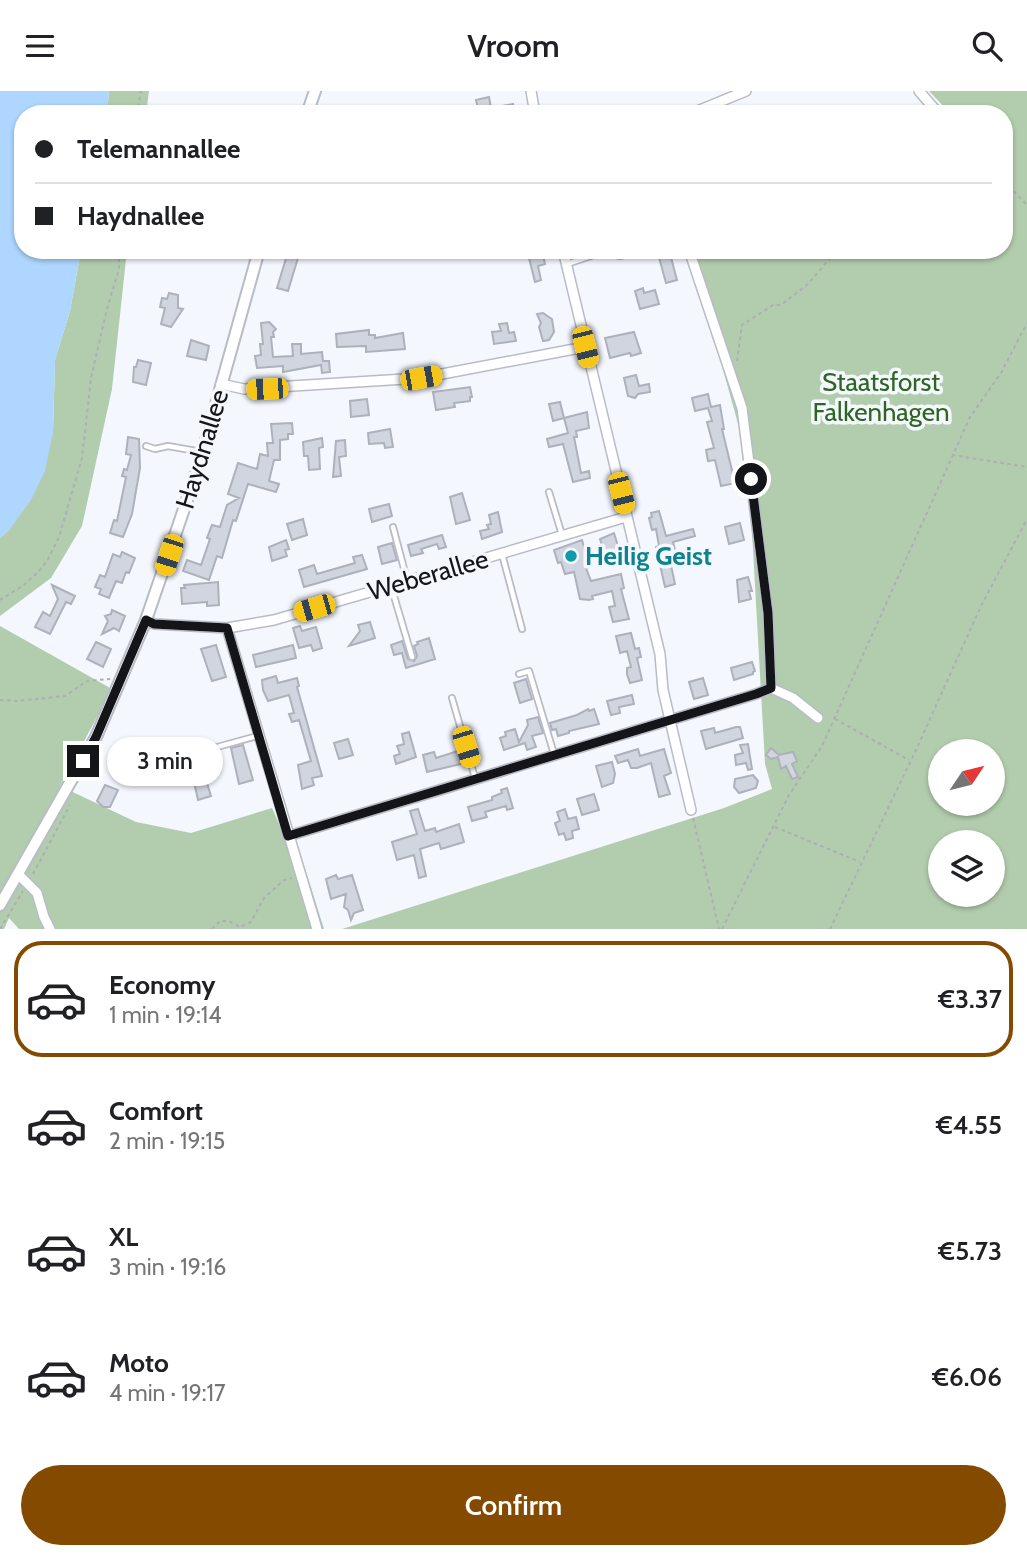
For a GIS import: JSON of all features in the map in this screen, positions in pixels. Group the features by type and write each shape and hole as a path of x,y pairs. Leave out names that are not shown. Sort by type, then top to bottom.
{"street":[{"path":"712,105 746,91"},
{"path":"919,91 931,105"},
{"name":"Haydnallee","path":"0,905 96,737 146,620 202,452 256,259"},
{"path":"565,259 660,654 663,690 691,810"},
{"path":"692,259 742,408 768,613 771,688"},
{"path":"221,384 244,389 421,378 585,347"},
{"name":"Weberallee","path":"146,620 154,624 227,628 274,619 626,517"},
{"path":"227,628 317,929"},
{"path":"288,836 771,688 793,698 818,718"},
{"path":"18,874 37,893 50,929"}],"lane":[{"path":"566,264 581,259"},
{"path":"146,446 155,449 168,446 202,452"},
{"path":"549,492 562,536"},
{"path":"393,527 408,581"},
{"path":"502,554 522,629"},
{"path":"391,586 412,657"},
{"path":"519,674 529,671 554,754"},
{"path":"452,698 475,778"},
{"path":"210,750 258,736"}],"path":[{"path":"1013,190 1027,205"},
{"path":"0,600 24,585 38,572 59,537 82,459 91,378 119,269 119,259"},
{"path":"734,379 742,325 773,305 781,305 808,283 828,259"},
{"path":"720,929 789,795 822,746 970,417 1001,373 1027,323"},
{"path":"952,455 1027,467"},
{"path":"830,929 981,606 1027,519"},
{"path":"0,700 65,696 88,681 115,679"},
{"path":"834,718 910,761"},
{"path":"691,810 720,929"},
{"path":"774,826 861,863"},
{"path":"212,929 220,921 229,921 240,927 251,922 264,898 284,880 299,876"}],"green space":[{"path":"109,91 149,91 147,105 108,105"},
{"name":"Staatsforst Falkenhagen","path":"929,91 1027,91 1027,929 342,929 724,808 772,789 765,764 748,460 692,259 1013,259 1013,105 942,105"},
{"path":"79,259 126,259 112,389 82,526 51,578 0,616 0,538 10,529 53,432 55,360 70,311"},
{"path":"0,626 112,689 60,786 136,822 191,833 272,808 287,841 298,846 324,929 19,929 9,918 4,929 0,929"}],"water":[{"path":"0,91 109,91 108,105 14,105 14,259 79,259 70,311 55,360 53,432 45,471 31,500 0,538"}],"building":[{"path":"489,97 490,105 477,105 476,100"},
{"path":"286,259 298,259 288,291 277,288"},
{"path":"529,259 544,259 545,264 538,266 541,280 535,282"},
{"path":"659,259 671,259 677,280 666,283"},
{"path":"643,288 644,293 655,290 659,304 640,309 635,291"},
{"path":"169,293 178,295 178,308 183,309 171,327 161,324 165,308 160,307 162,298 167,299"},
{"path":"543,313 552,319 554,332 549,340 543,341 537,314"},
{"path":"269,322 276,329 273,332 274,337 271,337 273,357 293,356 292,344 301,344 301,354 322,352 323,361 329,361 330,372 322,373 321,365 283,372 283,366 257,368 255,356 261,355 260,344 263,344 261,323"},
{"path":"507,323 509,333 514,332 516,341 494,344 492,332 501,331 499,324"},
{"path":"369,330 369,335 375,335 375,338 403,333 405,349 366,352 366,346 337,347 336,334"},
{"path":"634,332 641,353 610,358 605,338"},
{"path":"191,340 209,346 206,360 187,356"},
{"path":"138,360 151,363 146,385 133,382 134,367"},
{"path":"636,375 639,386 649,384 650,392 638,394 635,398 628,396 624,378"},
{"path":"470,387 470,401 454,403 455,407 436,410 433,392"},
{"path":"708,394 711,407 720,405 722,429 735,483 721,486 715,460 708,461 706,450 714,448 707,422 712,421 708,408 695,411 692,398"},
{"path":"367,399 369,415 351,417 350,401"},
{"path":"560,402 564,418 553,421 549,404"},
{"path":"587,412 589,428 576,431 577,437 574,437 581,473 589,471 590,478 573,482 563,444 549,447 547,439 568,433 564,418"},
{"path":"292,423 293,434 288,434 288,439 280,440 280,460 274,460 269,481 279,484 276,492 248,484 236,521 233,520 222,558 217,556 209,580 183,571 187,560 201,565 212,525 220,527 227,505 239,498 228,494 238,463 257,469 260,454 268,456 267,443 273,443 271,424"},
{"path":"390,429 393,447 385,448 384,443 369,444 368,433"},
{"path":"128,437 139,439 140,468 132,514 123,537 110,533 114,520 117,521 126,477 122,476 124,469 127,470 131,455 126,454"},
{"path":"322,438 323,447 319,448 320,469 309,470 303,442"},
{"path":"345,440 346,456 339,457 341,476 333,477 336,441"},
{"path":"462,493 470,520 456,524 450,497"},
{"path":"389,504 392,516 372,522 369,509"},
{"path":"659,511 666,536 693,529 695,536 673,542 676,554 669,556 675,584 665,587 656,547 659,546 656,529 652,530 649,518 652,517 651,513"},
{"path":"498,512 502,532 482,539 480,531 489,529 487,525 491,524 489,515"},
{"path":"303,519 307,535 292,540 287,524"},
{"path":"740,523 744,540 729,544 725,527"},
{"path":"614,533 620,553 606,558 600,539"},
{"path":"442,535 446,547 439,549 437,544 421,549 423,553 411,556 408,545"},
{"path":"286,540 289,549 285,550 287,556 272,561 269,547"},
{"path":"582,540 591,581 621,574 624,588 621,589 629,619 613,622 609,607 615,606 612,591 592,596 593,599 589,600 580,599 574,572 565,574 561,562 558,563 554,550"},
{"path":"392,543 397,560 382,564 378,547"},
{"path":"122,552 135,558 129,573 126,572 122,583 116,581 109,598 99,594 101,589 95,587 100,575 105,577 113,554 120,557"},
{"path":"362,555 367,569 304,587 299,570 314,565 317,574 355,563 353,557"},
{"path":"748,577 751,599 739,602 737,580"},
{"path":"218,582 219,605 207,606 207,602 182,604 181,588 185,588 184,585"},
{"path":"52,585 75,596 71,604 66,602 50,634 35,627 43,612 50,616 58,599"},
{"path":"112,610 125,616 119,631 114,628 102,634 108,621 105,616 111,614"},
{"path":"370,622 375,638 349,646 360,631 358,625"},
{"path":"300,626 302,631 316,627 322,648 313,651 311,645 299,648 293,628"},
{"path":"631,633 635,649 639,648 641,657 637,658 642,680 630,683 627,668 631,667 627,651 620,653 616,636"},
{"path":"429,638 435,659 406,668 402,653 394,655 391,645 402,641 408,659 414,661 417,656 414,646 417,642"},
{"path":"96,642 111,649 103,667 87,659"},
{"path":"216,645 226,677 212,681 201,649"},
{"path":"293,645 296,658 256,667 253,655"},
{"path":"752,662 755,671 753,674 734,680 731,668"},
{"path":"276,676 278,683 297,678 297,687 322,776 312,778 314,785 302,789 298,765 311,761 299,720 292,722 289,714 294,713 289,695 268,701 263,690 262,680"},
{"path":"703,678 708,695 694,699 689,682"},
{"path":"526,679 532,699 520,703 514,683"},
{"path":"632,695 634,704 619,707 620,713 611,715 607,701"},
{"path":"594,709 599,724 558,736 556,729 552,730 550,723"},
{"path":"538,717 543,733 532,736 536,747 527,750 525,743 504,750 500,738 506,736 505,732 515,729 519,742 528,725 527,720"},
{"path":"740,727 743,738 706,749 701,731 714,728 715,733"},
{"path":"409,732 416,757 396,764 394,756 400,754 397,746 404,744 402,734"},
{"path":"348,739 353,755 339,759 334,743"},
{"path":"748,744 752,769 748,770 746,763 736,765 735,755 743,753 740,745"},
{"path":"243,745 253,780 239,784 231,748"},
{"path":"771,748 779,755 793,752 797,761 792,764 798,777 792,779 786,766 781,769 778,757 771,759 766,755"},
{"path":"638,749 640,756 664,749 671,773 664,776 670,794 659,797 651,763 631,768 628,760 618,763 615,756"},
{"path":"461,750 465,763 427,772 423,755 434,752 436,758"},
{"path":"202,756 206,766 202,767 211,796 198,800 189,759"},
{"path":"612,762 615,774 613,783 602,787 596,766"},
{"path":"753,775 758,781 756,788 739,793 734,787 735,779"},
{"path":"105,785 118,790 110,807 103,807 97,801"},
{"path":"507,788 513,808 507,810 506,806 485,812 487,817 472,821 468,807 492,800 492,797"},
{"path":"594,794 599,810 582,815 577,799"},
{"path":"418,809 425,831 435,828 436,832 459,824 464,842 441,849 439,843 420,849 426,876 419,878 414,855 397,860 392,842 417,834 410,811"},
{"path":"565,809 568,819 576,817 579,829 572,831 573,838 566,840 564,833 559,835 555,823 560,821 557,812"},
{"path":"336,875 338,879 352,875 363,910 354,913 351,920 344,907 346,894 331,899 326,879"}],"place":[{"name":"Heilig Geist","path":"571,556"}],"route":[{"path":"83,761 146,620 154,624 227,628 288,836 771,688 768,613 751,479"}]}
